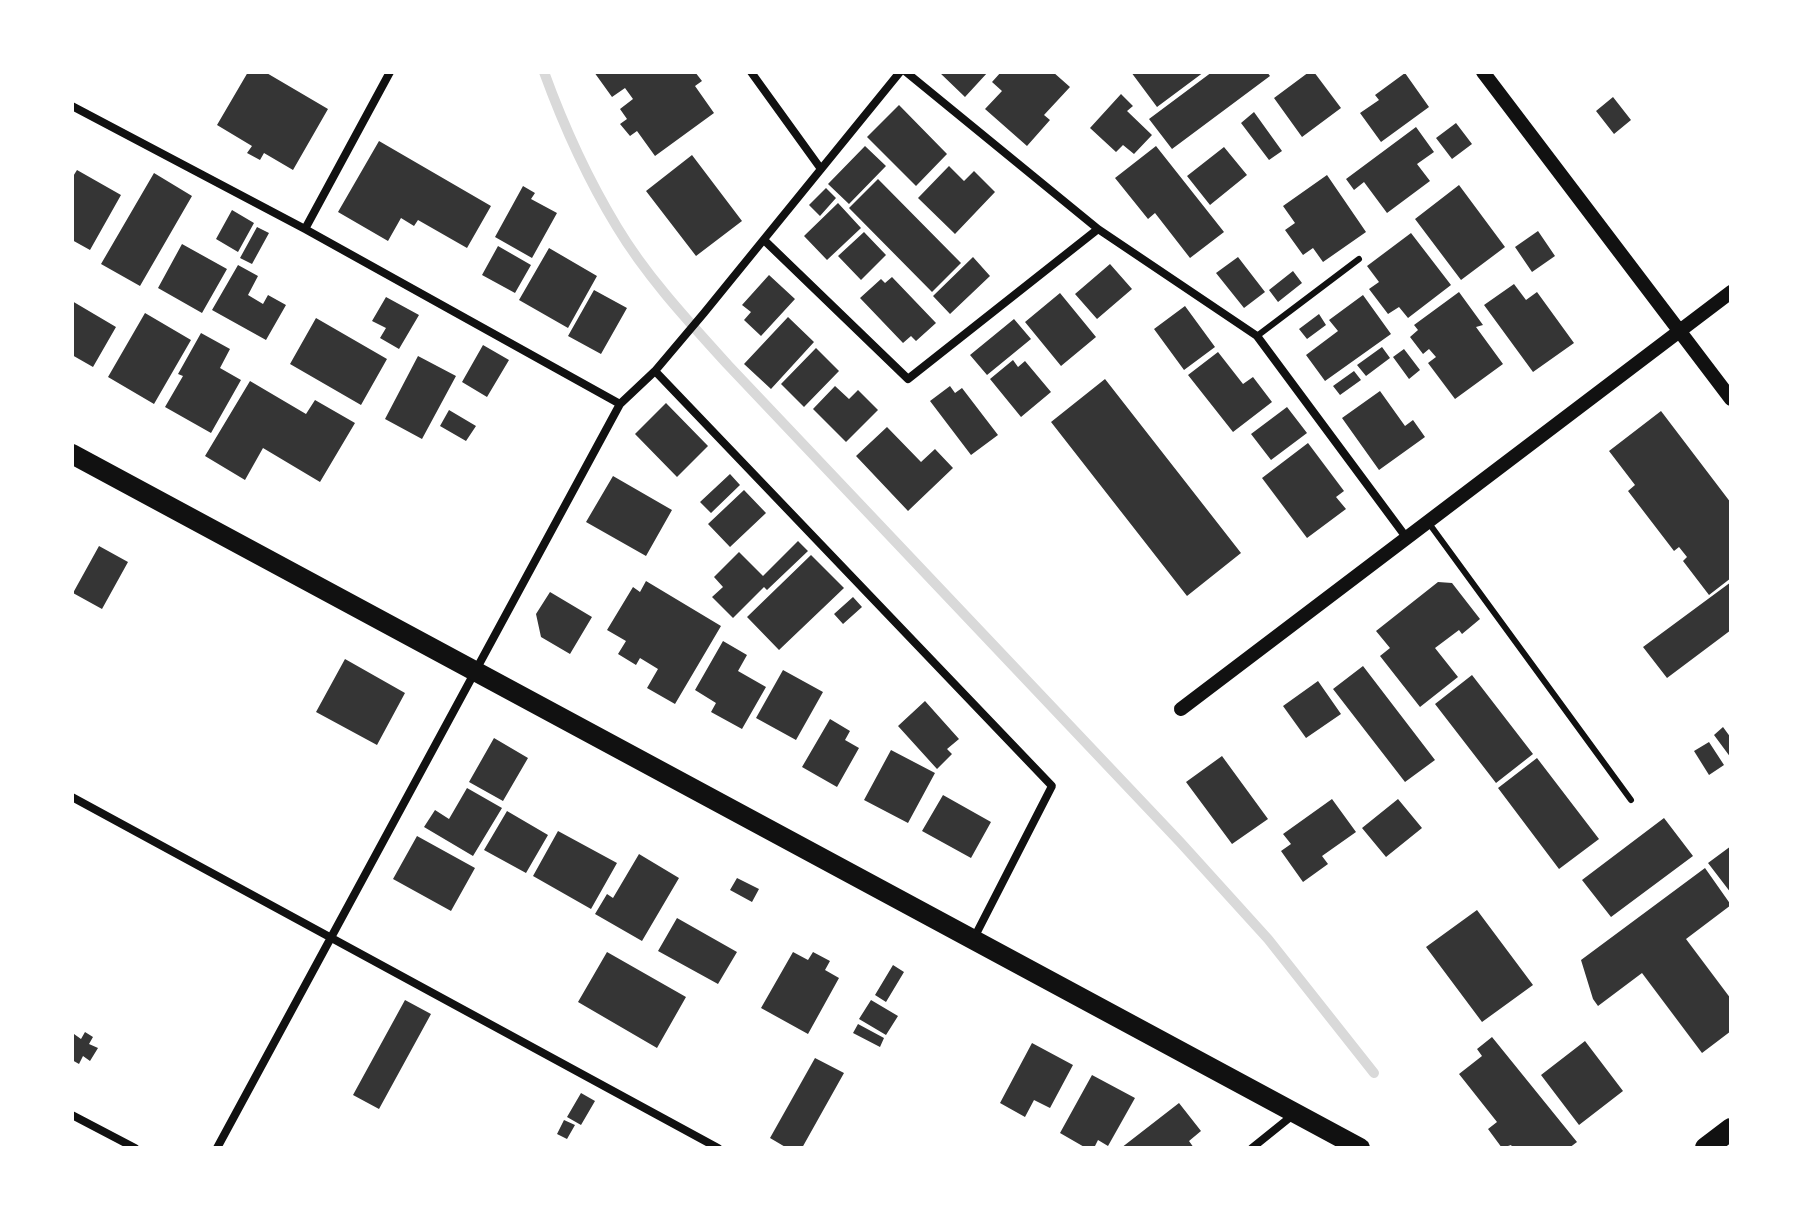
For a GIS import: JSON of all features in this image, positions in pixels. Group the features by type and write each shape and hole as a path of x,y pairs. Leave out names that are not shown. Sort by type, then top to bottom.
{"highway":[{"path":"1706,1148 1731,1129"}],"main road":[{"path":"72,454 1360,1148"}],"street":[{"path":"305,229 390,72"},
{"path":"751,72 821,169"},
{"path":"217,1148 620,404 655,371 903,72 1098,229 1257,336 1406,537"},
{"path":"1483,72 1731,399"},
{"path":"72,106 305,229 620,404"},
{"path":"764,240 908,379 1098,229"},
{"path":"1181,709 1731,292"},
{"path":"655,371 1052,786 974,938"},
{"path":"72,797 718,1148"},
{"path":"1252,1148 1297,1112"},
{"path":"72,1115 135,1148"}],"lane":[{"path":"1257,336 1359,259"},
{"path":"1427,521 1631,800"}],"building":[{"path":"248,72 265,72 328,109 293,170 264,153 260,160 247,153 252,146 217,125"},
{"path":"594,72 695,72 702,81 695,86 714,113 655,156 637,131 630,136 620,124 627,119 620,109 633,99 625,88 612,97"},
{"path":"939,72 988,72 965,97"},
{"path":"1001,72 1053,72 1070,87 1044,115 1050,120 1027,146 985,109 1002,91 992,82"},
{"path":"1131,72 1204,72 1157,107"},
{"path":"1212,72 1267,72 1270,76 1172,149 1149,119"},
{"path":"1309,72 1314,72 1341,108 1302,137 1274,98"},
{"path":"1405,73 1429,107 1381,142 1360,113 1379,100 1375,95"},
{"path":"1121,94 1133,106 1127,111 1152,135 1134,154 1123,145 1116,152 1090,128"},
{"path":"1613,97 1631,120 1614,134 1596,111"},
{"path":"899,105 947,154 916,186 867,137"},
{"path":"1254,112 1282,151 1269,160 1241,123"},
{"path":"1456,123 1472,144 1452,159 1436,138"},
{"path":"1416,127 1434,152 1417,164 1430,181 1387,213 1364,182 1354,190 1346,179"},
{"path":"379,141 491,206 467,248 418,220 414,226 401,218 388,241 338,212"},
{"path":"865,146 886,166 849,204 828,184"},
{"path":"1156,146 1224,232 1190,258 1155,213 1148,219 1115,178"},
{"path":"1224,147 1247,175 1210,205 1187,176"},
{"path":"692,155 742,221 696,256 646,191"},
{"path":"949,166 964,181 974,171 995,192 955,234 918,198"},
{"path":"77,170 121,195 90,250 72,240 72,178"},
{"path":"154,173 192,196 140,286 101,264"},
{"path":"1327,175 1366,232 1323,262 1313,248 1303,255 1285,230 1295,223 1283,206"},
{"path":"878,179 961,263 932,292 849,208"},
{"path":"1459,185 1505,247 1461,280 1415,219"},
{"path":"523,186 535,193 531,199 557,213 532,258 495,237"},
{"path":"826,188 836,198 820,216 809,205"},
{"path":"838,203 861,228 827,260 804,236"},
{"path":"232,210 254,223 238,252 216,239"},
{"path":"257,227 269,233 252,264 240,258"},
{"path":"1538,231 1555,256 1532,272 1515,247"},
{"path":"864,232 886,255 861,280 838,256"},
{"path":"1411,233 1451,285 1408,318 1399,307 1388,314 1369,289 1379,282 1367,266"},
{"path":"182,244 227,269 202,313 158,288"},
{"path":"498,246 531,265 515,293 482,275"},
{"path":"549,248 597,276 568,328 519,300"},
{"path":"973,257 990,276 950,314 933,296"},
{"path":"1238,257 1265,292 1244,308 1216,273"},
{"path":"1110,264 1132,289 1097,319 1075,294"},
{"path":"238,265 258,276 248,295 263,304 268,295 286,305 266,340 212,310"},
{"path":"1293,271 1302,283 1278,302 1269,290"},
{"path":"769,275 795,299 761,336 744,320 751,312 742,305"},
{"path":"892,277 936,323 916,341 911,336 903,343 860,298 881,279 885,283"},
{"path":"1514,284 1526,300 1537,292 1574,343 1533,372 1484,305"},
{"path":"594,290 627,308 601,354 568,336"},
{"path":"1459,292 1483,325 1476,327 1503,364 1455,399 1428,363 1436,357 1429,349 1423,354 1410,337 1418,330 1414,325"},
{"path":"1060,293 1096,337 1061,366 1025,322"},
{"path":"1363,295 1391,334 1325,381 1306,355 1338,331 1329,320"},
{"path":"386,297 419,315 399,349 380,338 386,328 372,321"},
{"path":"72,301 116,327 93,367 72,355"},
{"path":"1185,306 1215,347 1184,370 1154,329"},
{"path":"145,313 191,340 154,404 108,377"},
{"path":"1319,314 1326,325 1307,339 1299,329"},
{"path":"788,317 814,342 771,389 744,364"},
{"path":"316,318 387,359 361,405 290,364"},
{"path":"1014,319 1031,339 987,375 970,355"},
{"path":"201,333 230,349 220,368 241,380 211,433 165,407 183,376 178,374"},
{"path":"483,345 509,360 487,397 462,382"},
{"path":"1382,347 1390,358 1366,376 1357,365"},
{"path":"816,348 839,371 804,407 781,384"},
{"path":"1404,349 1420,370 1409,379 1393,357"},
{"path":"1218,352 1243,384 1253,377 1272,402 1233,432 1188,375"},
{"path":"418,356 456,376 422,439 385,419"},
{"path":"1013,360 1018,367 1025,361 1051,392 1021,417 990,379"},
{"path":"1354,371 1361,380 1340,395 1333,386"},
{"path":"1105,379 1241,553 1187,596 1051,422"},
{"path":"250,381 306,414 315,400 355,423 320,482 263,448 245,480 205,456"},
{"path":"835,386 849,399 858,390 878,410 846,442 813,409"},
{"path":"950,386 955,393 962,388 998,435 971,455 930,401"},
{"path":"1380,391 1405,426 1413,420 1425,437 1379,470 1342,418"},
{"path":"666,403 708,446 677,477 635,434"},
{"path":"1287,407 1307,433 1271,460 1251,434"},
{"path":"449,410 476,426 466,441 440,426"},
{"path":"1661,411 1731,503 1731,578 1709,595 1683,561 1687,557 1679,547 1674,551 1628,491 1635,485 1609,451"},
{"path":"887,427 921,462 935,449 953,468 908,511 856,456"},
{"path":"1308,443 1344,491 1336,497 1346,509 1307,538 1262,478"},
{"path":"730,474 740,485 711,513 700,502"},
{"path":"613,476 672,510 646,556 586,522"},
{"path":"744,490 766,513 730,547 708,524"},
{"path":"798,541 808,551 767,590 764,587 733,618 712,597 723,587 714,577 739,552 763,576"},
{"path":"99,546 128,562 102,609 73,593"},
{"path":"811,555 844,588 779,650 747,617"},
{"path":"646,581 721,626 675,704 647,688 658,669 640,658 636,665 618,654 626,641 607,630 633,587 640,592"},
{"path":"1438,582 1452,583 1480,619 1462,634 1459,630 1435,648 1458,677 1420,707 1380,656 1390,648 1376,631"},
{"path":"1731,582 1731,630 1667,678 1643,647"},
{"path":"550,592 592,617 570,654 541,637 536,614"},
{"path":"853,597 862,607 843,624 834,614"},
{"path":"723,641 747,655 738,671 766,687 742,729 711,712 716,703 695,690"},
{"path":"345,659 405,693 377,745 316,712"},
{"path":"1363,666 1435,760 1405,782 1333,689"},
{"path":"783,670 823,692 796,740 756,718"},
{"path":"1472,675 1533,754 1496,783 1435,704"},
{"path":"1318,681 1341,714 1306,738 1283,706"},
{"path":"925,701 959,739 947,749 952,754 937,769 898,726"},
{"path":"830,719 850,731 845,740 859,748 837,787 802,767"},
{"path":"1723,727 1731,738 1731,758 1714,735"},
{"path":"494,738 528,758 503,801 469,782"},
{"path":"1709,742 1724,765 1709,775 1694,751"},
{"path":"891,750 935,773 908,823 864,800"},
{"path":"1222,756 1268,819 1232,844 1186,782"},
{"path":"1537,758 1599,839 1559,869 1498,788"},
{"path":"467,788 502,808 473,856 424,827 435,810 449,819"},
{"path":"943,795 991,822 971,858 922,831"},
{"path":"1332,799 1356,832 1322,856 1328,864 1303,882 1281,851 1291,844 1283,834"},
{"path":"1398,799 1422,828 1386,857 1362,828"},
{"path":"507,811 548,835 526,873 484,850"},
{"path":"1664,818 1693,856 1611,917 1582,880"},
{"path":"558,831 617,863 591,909 533,876"},
{"path":"417,836 475,868 451,911 393,879"},
{"path":"1731,846 1731,893 1708,863"},
{"path":"639,854 679,878 642,941 595,914 607,894 613,898"},
{"path":"1705,868 1731,905 1686,939 1731,999 1731,1031 1702,1053 1642,973 1598,1006 1581,960"},
{"path":"737,878 759,889 752,902 730,890"},
{"path":"1477,910 1533,985 1482,1022 1426,947"},
{"path":"677,918 737,952 718,984 658,951"},
{"path":"607,952 686,997 657,1048 578,1002"},
{"path":"793,952 808,960 813,952 830,961 825,970 839,978 808,1034 761,1008"},
{"path":"893,965 904,972 886,1002 875,995"},
{"path":"405,1000 431,1014 379,1109 353,1095"},
{"path":"871,1000 898,1016 886,1035 859,1019"},
{"path":"858,1024 884,1038 880,1047 853,1033"},
{"path":"85,1032 93,1037 89,1044 98,1048 90,1061 83,1056 79,1064 72,1060 72,1038 74,1034 81,1039"},
{"path":"1492,1037 1577,1142 1569,1148 1513,1148 1511,1145 1502,1148 1488,1129 1497,1122 1459,1074 1482,1056 1477,1049"},
{"path":"1585,1041 1623,1091 1579,1125 1541,1075"},
{"path":"1032,1043 1073,1065 1050,1108 1034,1100 1025,1117 1000,1103"},
{"path":"815,1058 844,1073 802,1148 787,1148 770,1138"},
{"path":"1092,1075 1135,1098 1108,1146 1098,1140 1094,1148 1086,1148 1060,1133"},
{"path":"581,1093 595,1101 581,1125 567,1117"},
{"path":"1179,1103 1201,1131 1189,1141 1194,1148 1121,1148"},
{"path":"564,1120 575,1125 567,1139 557,1134"}],"waterway":[{"path":"544,72 576,151 606,208 629,246 669,299 1180,842 1268,939 1374,1073"}]}
